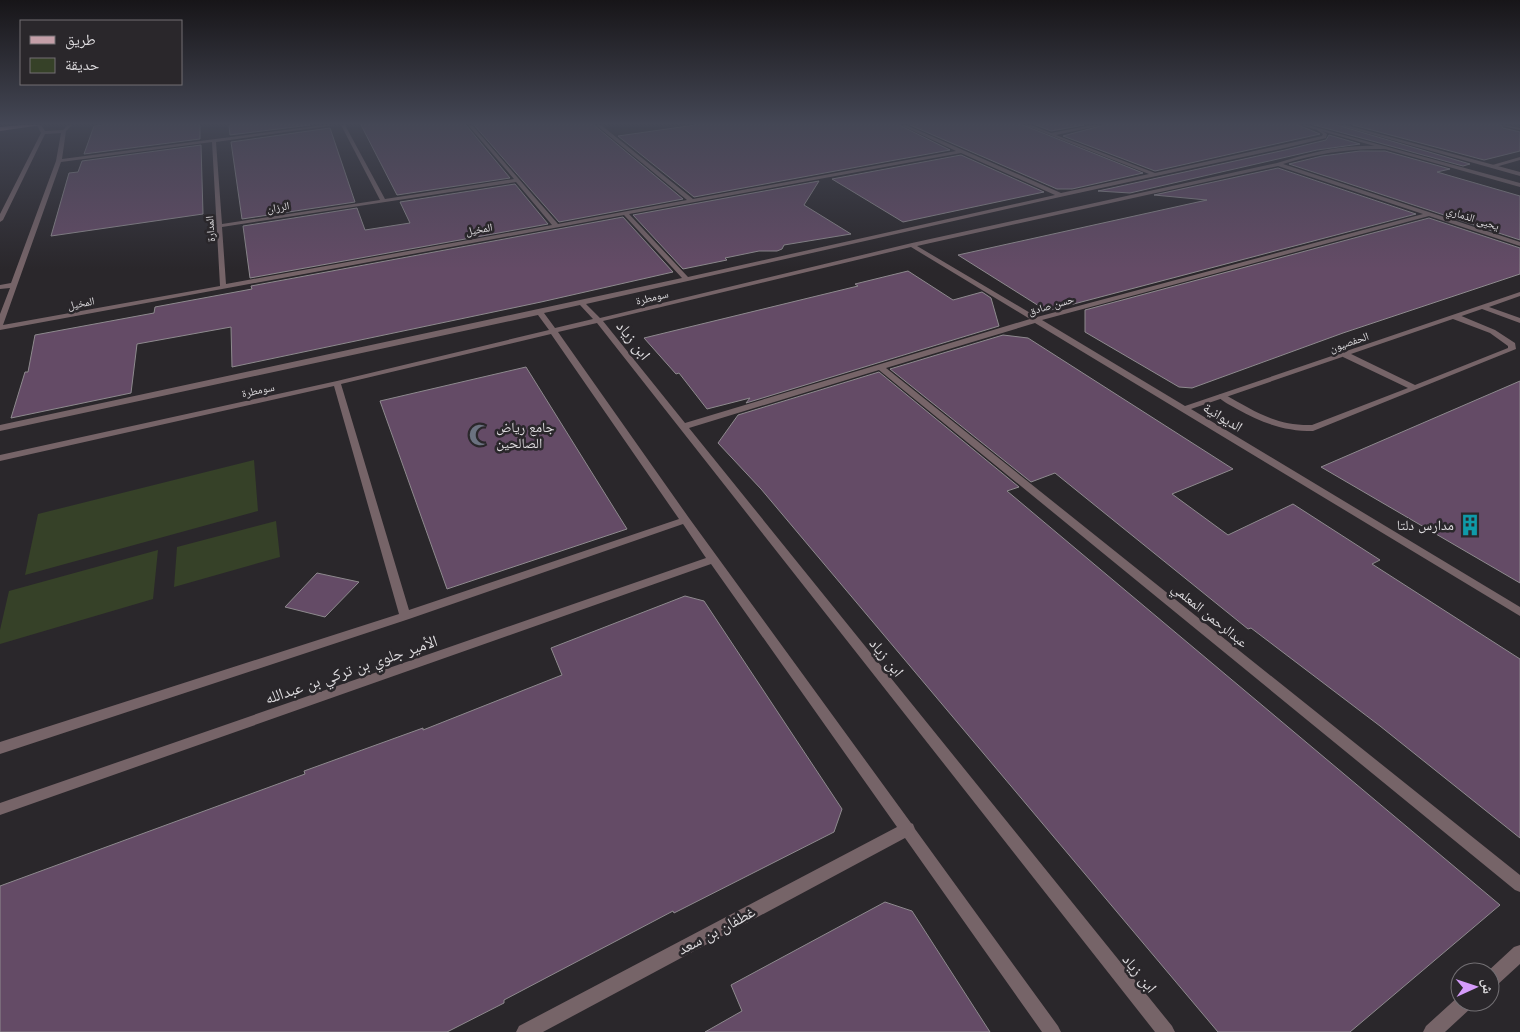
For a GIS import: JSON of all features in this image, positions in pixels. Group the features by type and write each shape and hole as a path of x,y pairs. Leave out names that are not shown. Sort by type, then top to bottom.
{"street":[{"path":"0,220 3,206 21,173"},
{"path":"0,324 12,285 54,173"},
{"name":"المدارة","path":"216,173 223,286"},
{"path":"369,173 383,200"},
{"path":"512,173 556,225"},
{"path":"658,173 692,201"},
{"name":"المخيل","path":"0,328 842,173"},
{"path":"1011,173 1060,195"},
{"path":"1151,173 1156,175"},
{"name":"سومطرة","path":"0,428 540,312 1164,173"},
{"name":"سومطرة","path":"0,458 337,383 912,245 1237,173"},
{"name":"يحيى الذماري","path":"1306,173 1520,244"},
{"path":"1477,173 1520,185"},
{"name":"الرزان","path":"220,226 518,180"},
{"path":"625,213 686,279"},
{"name":"حسن صادق","path":"682,427 1036,320 1429,214"},
{"name":"الديوانية","path":"912,245 1520,612"},
{"path":"0,287 12,285"},
{"name":"الحفصيون","path":"1184,409 1456,318 1520,294"},
{"name":"ابن زياد","path":"581,302 598,320 1166,1032"},
{"path":"1482,307 1520,321"},
{"path":"540,312 685,520 1052,1032"},
{"path":"1221,396 1274,425 1302,429 1313,428 1512,349 1512,345 1506,339 1494,332 1456,318"},
{"path":"1346,355 1415,388"},
{"name":"عبدالرحمن المعلمي","path":"881,368 1520,885"},
{"path":"337,383 405,616"},
{"path":"0,748 405,616 685,520"},
{"name":"الأمير جلوي بن تركي بن عبدالله","path":"0,809 714,559"},
{"name":"غطفان بن سعد","path":"525,1032 908,829"},
{"path":"1500,971 1520,953"},
{"path":"1432,1032 1454,1012"}],"green space":[{"path":"254,460 258,511 25,575 38,514"},
{"path":"276,521 280,557 174,587 177,547"},
{"path":"158,550 153,599 0,644 0,630 9,591"}],"building":[{"path":"69,173 202,173 203,214 51,236"},
{"path":"235,173 345,173 355,202 242,219"},
{"path":"386,173 506,173 510,178 397,195"},
{"path":"516,173 652,173 683,199 559,222"},
{"path":"664,173 824,173 694,197"},
{"path":"863,173 1002,173 1044,192 903,222 832,179"},
{"path":"1021,173 1142,173 1072,189 1057,189"},
{"path":"1179,173 1216,173 1130,193 1098,191"},
{"path":"1254,173 1293,173 1416,214 1047,311 958,255 1207,200 1154,195"},
{"path":"1317,173 1441,173 1520,196 1520,240"},
{"path":"819,181 804,205 851,234 784,245 782,249 777,251 759,251 683,269 633,215"},
{"path":"515,184 548,224 250,278 243,226 357,208 365,230 410,223 400,202"},
{"path":"623,217 673,272 541,302 232,367 231,327 137,344 131,393 11,418 25,372 28,372 35,335 154,313 155,307 252,289 251,286"},
{"path":"1429,218 1520,248 1520,274 1343,333 1192,388 1179,387 1085,332 1085,310"},
{"path":"908,271 953,300 982,292 991,298 999,326 746,403 750,398 707,409 679,373 676,374 644,338 858,286 855,284"},
{"path":"1003,335 1028,338 1233,469 1172,494 1228,535 1293,504 1380,560 1372,564 1520,659 1520,838 1380,726 1251,628 1248,629 1055,473 1031,482 890,369"},
{"path":"526,367 627,529 447,589 380,401"},
{"path":"879,372 1019,487 1007,491 1500,905 1350,1032 1218,1032 761,489 718,443 738,415"},
{"name":"مدارس دلتا","path":"1520,381 1520,583 1321,467"},
{"path":"317,573 359,582 325,617 285,607"},
{"path":"685,596 704,601 842,809 834,832 674,913 673,911 447,1032 0,1032 0,886 305,774 304,771 423,728 423,730 562,675 551,648"},
{"path":"885,902 912,911 990,1032 705,1032 742,1011 731,985"}],"place":[{"name":"جامع رياض الصالحين","path":"480,435"},
{"name":"مدارس دلتا","path":"1470,525"}]}
